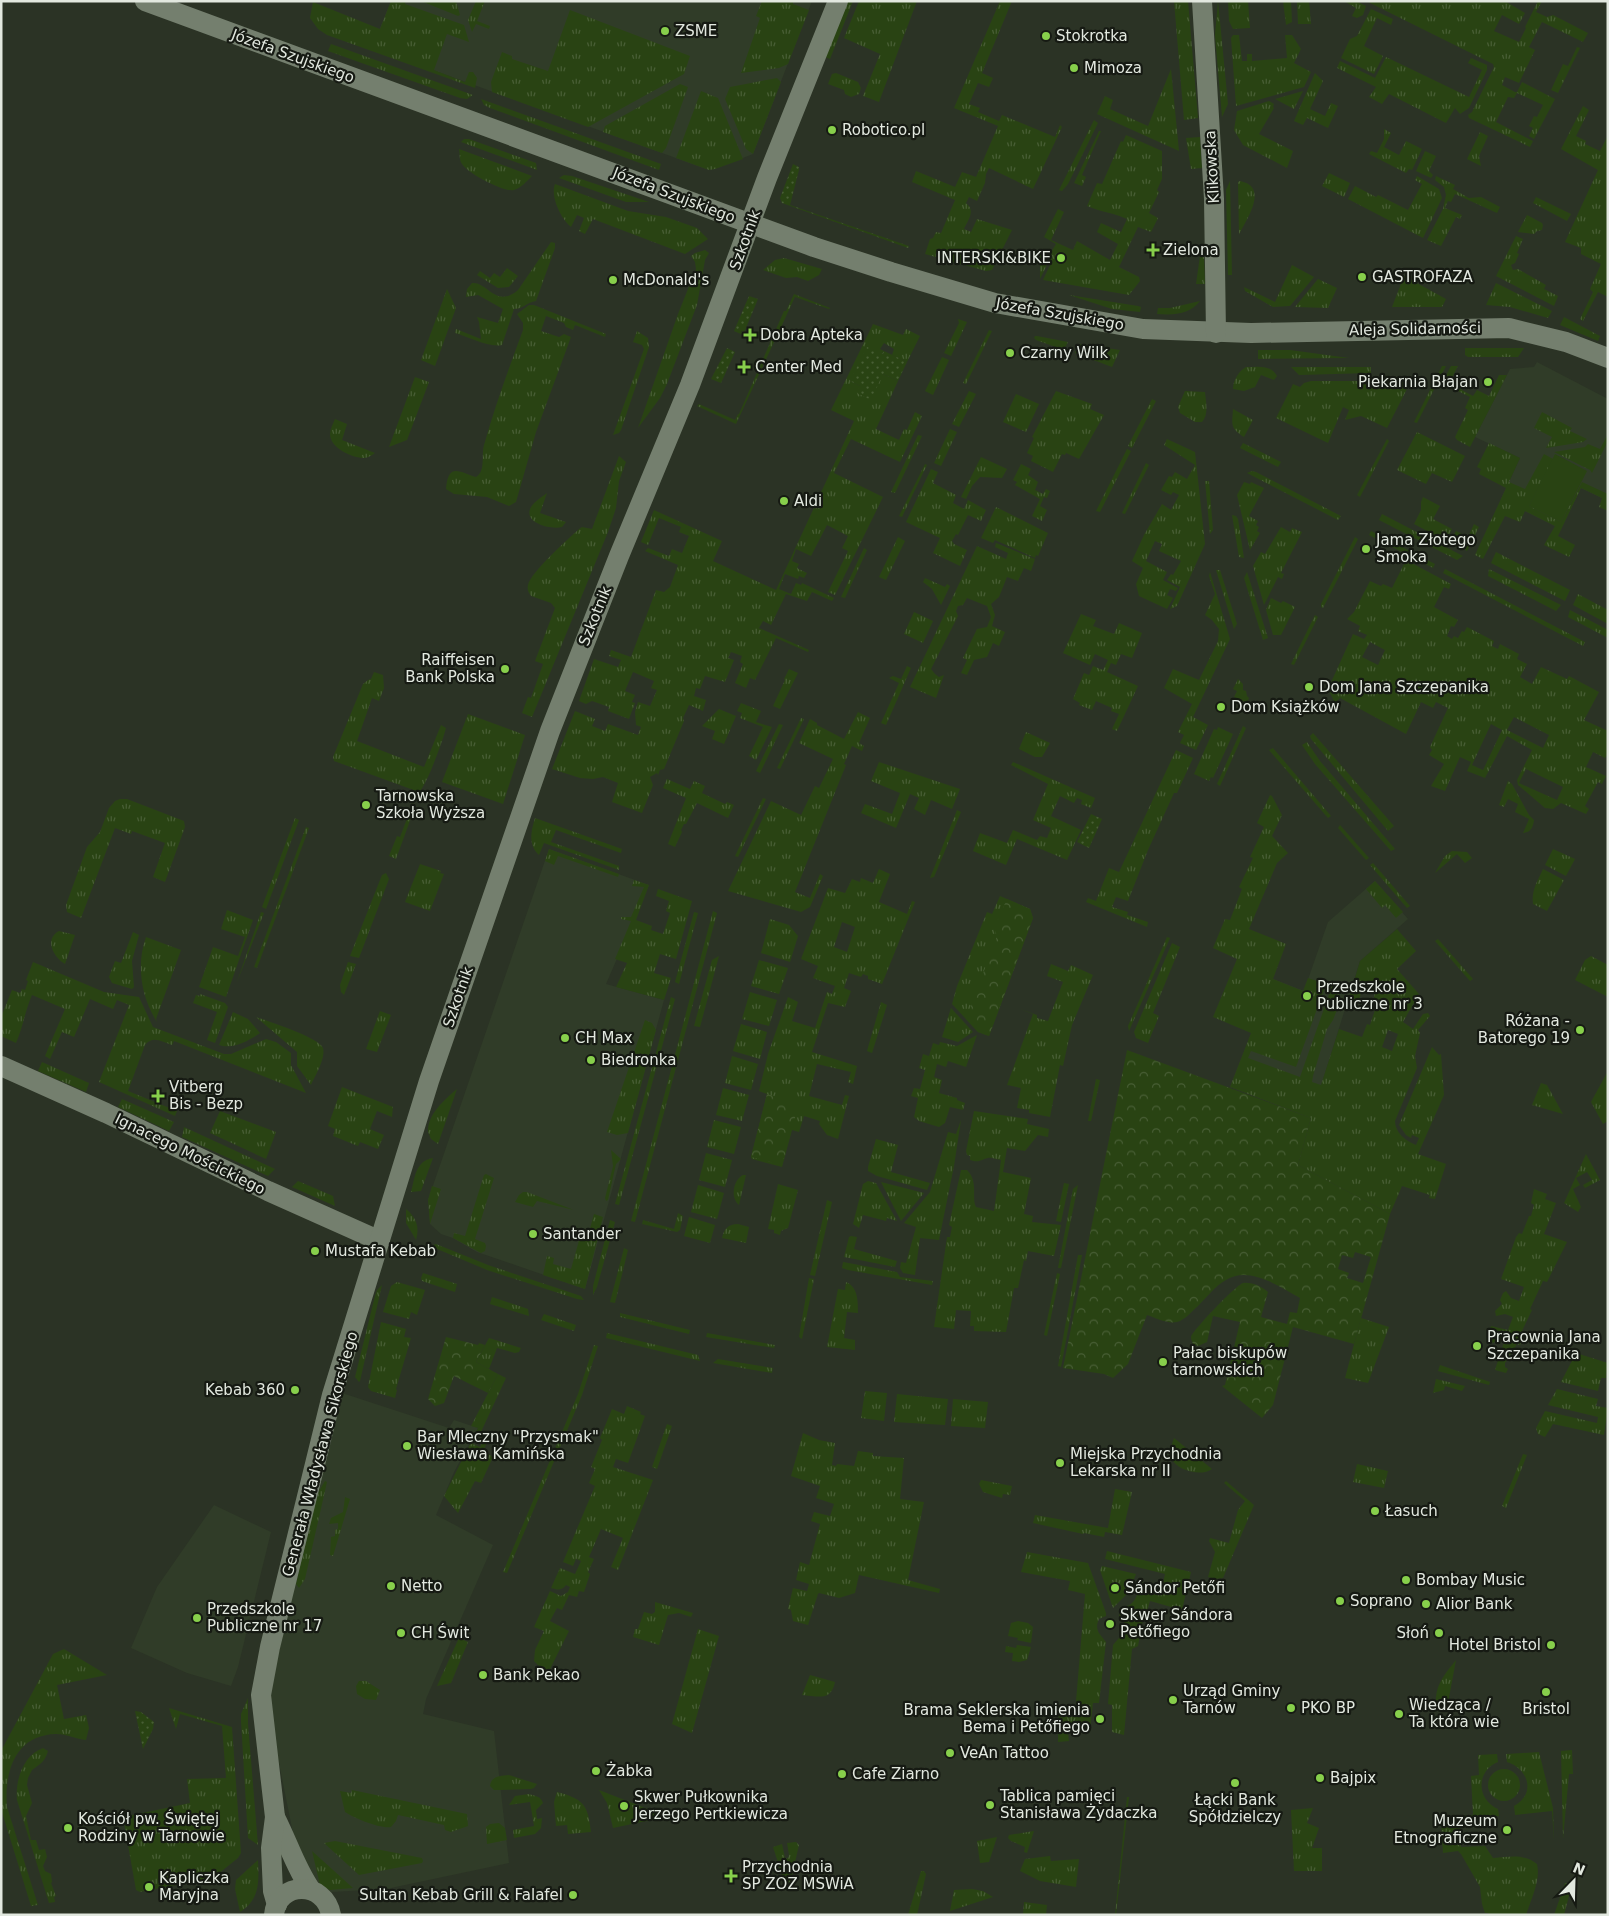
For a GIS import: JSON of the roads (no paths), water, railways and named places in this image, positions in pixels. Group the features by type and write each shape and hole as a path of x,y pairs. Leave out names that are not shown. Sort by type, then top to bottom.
{"street":[{"name":"Józefa Szujskiego","path":"145,1 856,261 995,303 1143,329 1216,333"},
{"name":"Szkotnik","path":"380,1241 429,1081 550,731 619,556 690,385 838,1"},
{"name":"Klikowska","path":"1202,1 1214,190 1216,333"},
{"name":"Aleja Solidarności","path":"1216,333 1509,328 1566,342 1608,358"},
{"name":"Ignacego Mościckiego","path":"1,1066 380,1241"},
{"name":"Generała Władysława Sikorskiego","path":"272,1911 274,1891 271,1848 275,1817 261,1695 268,1657 332,1395 380,1241"},
{"name":"Generała Władysława Sikorskiego","path":"275,1817 286,1837 299,1873 311,1890 325,1899 331,1915"},
{"path":"272,1911 284,1896 292,1891 301,1888 311,1890"}],"place":[{"name":"ZSME","path":"665,31"},
{"name":"Stokrotka","path":"1046,36"},
{"name":"Mimoza","path":"1074,68"},
{"name":"Robotico.pl","path":"832,130"},
{"name":"Zielona","path":"1153,250"},
{"name":"INTERSKI&BIKE","path":"1061,258"},
{"name":"GASTROFAZA","path":"1362,277"},
{"name":"McDonald's","path":"613,280"},
{"name":"Dobra Apteka","path":"750,335"},
{"name":"Czarny Wilk","path":"1010,353"},
{"name":"Center Med","path":"744,367"},
{"name":"Piekarnia Błajan","path":"1488,382"},
{"name":"Aldi","path":"784,501"},
{"name":"Jama Złotego Smoka","path":"1366,549"},
{"name":"Raiffeisen Bank Polska","path":"505,669"},
{"name":"Dom Jana Szczepanika","path":"1309,687"},
{"name":"Dom Książków","path":"1221,707"},
{"name":"Tarnowska Szkoła Wyższa","path":"366,805"},
{"name":"Przedszkole Publiczne nr 3","path":"1307,996"},
{"name":"Różana - Batorego 19","path":"1580,1030"},
{"name":"CH Max","path":"565,1038"},
{"name":"Biedronka","path":"591,1060"},
{"name":"Vitberg Bis - Bezp","path":"158,1096"},
{"name":"Santander","path":"533,1234"},
{"name":"Mustafa Kebab","path":"315,1251"},
{"name":"Pracownia Jana Szczepanika","path":"1477,1346"},
{"name":"Pałac biskupów tarnowskich","path":"1163,1362"},
{"name":"Kebab 360","path":"295,1390"},
{"name":"Bar Mleczny \"Przysmak\" Wiesława Kamińska","path":"407,1446"},
{"name":"Miejska Przychodnia Lekarska nr II","path":"1060,1463"},
{"name":"Łasuch","path":"1375,1511"},
{"name":"Bombay Music","path":"1406,1580"},
{"name":"Netto","path":"391,1586"},
{"name":"Sándor Petőfi","path":"1115,1588"},
{"name":"Soprano","path":"1340,1601"},
{"name":"Alior Bank","path":"1426,1604"},
{"name":"Przedszkole Publiczne nr 17","path":"197,1618"},
{"name":"Skwer Sándora Petőfiego","path":"1110,1624"},
{"name":"CH Świt","path":"401,1633"},
{"name":"Słoń","path":"1439,1633"},
{"name":"Hotel Bristol","path":"1551,1645"},
{"name":"Bank Pekao","path":"483,1675"},
{"name":"Bristol","path":"1546,1692"},
{"name":"Urząd Gminy Tarnów","path":"1173,1700"},
{"name":"PKO BP","path":"1291,1708"},
{"name":"Wiedząca / Ta która wie","path":"1399,1714"},
{"name":"Brama Seklerska imienia Bema i Petőfiego","path":"1100,1719"},
{"name":"VeAn Tattoo","path":"950,1753"},
{"name":"Żabka","path":"596,1771"},
{"name":"Cafe Ziarno","path":"842,1774"},
{"name":"Bajpix","path":"1320,1778"},
{"name":"Łącki Bank Spółdzielczy","path":"1235,1783"},
{"name":"Tablica pamięci Stanisława Żydaczka","path":"990,1805"},
{"name":"Skwer Pułkownika Jerzego Pertkiewicza","path":"624,1806"},
{"name":"Kościół pw. Świętej Rodziny w Tarnowie","path":"68,1828"},
{"name":"Muzeum Etnograficzne","path":"1507,1830"},
{"name":"Przychodnia SP ZOZ MSWiA","path":"731,1876"},
{"name":"Kapliczka Maryjna","path":"149,1887"},
{"name":"Sultan Kebab Grill & Falafel","path":"573,1895"}]}
